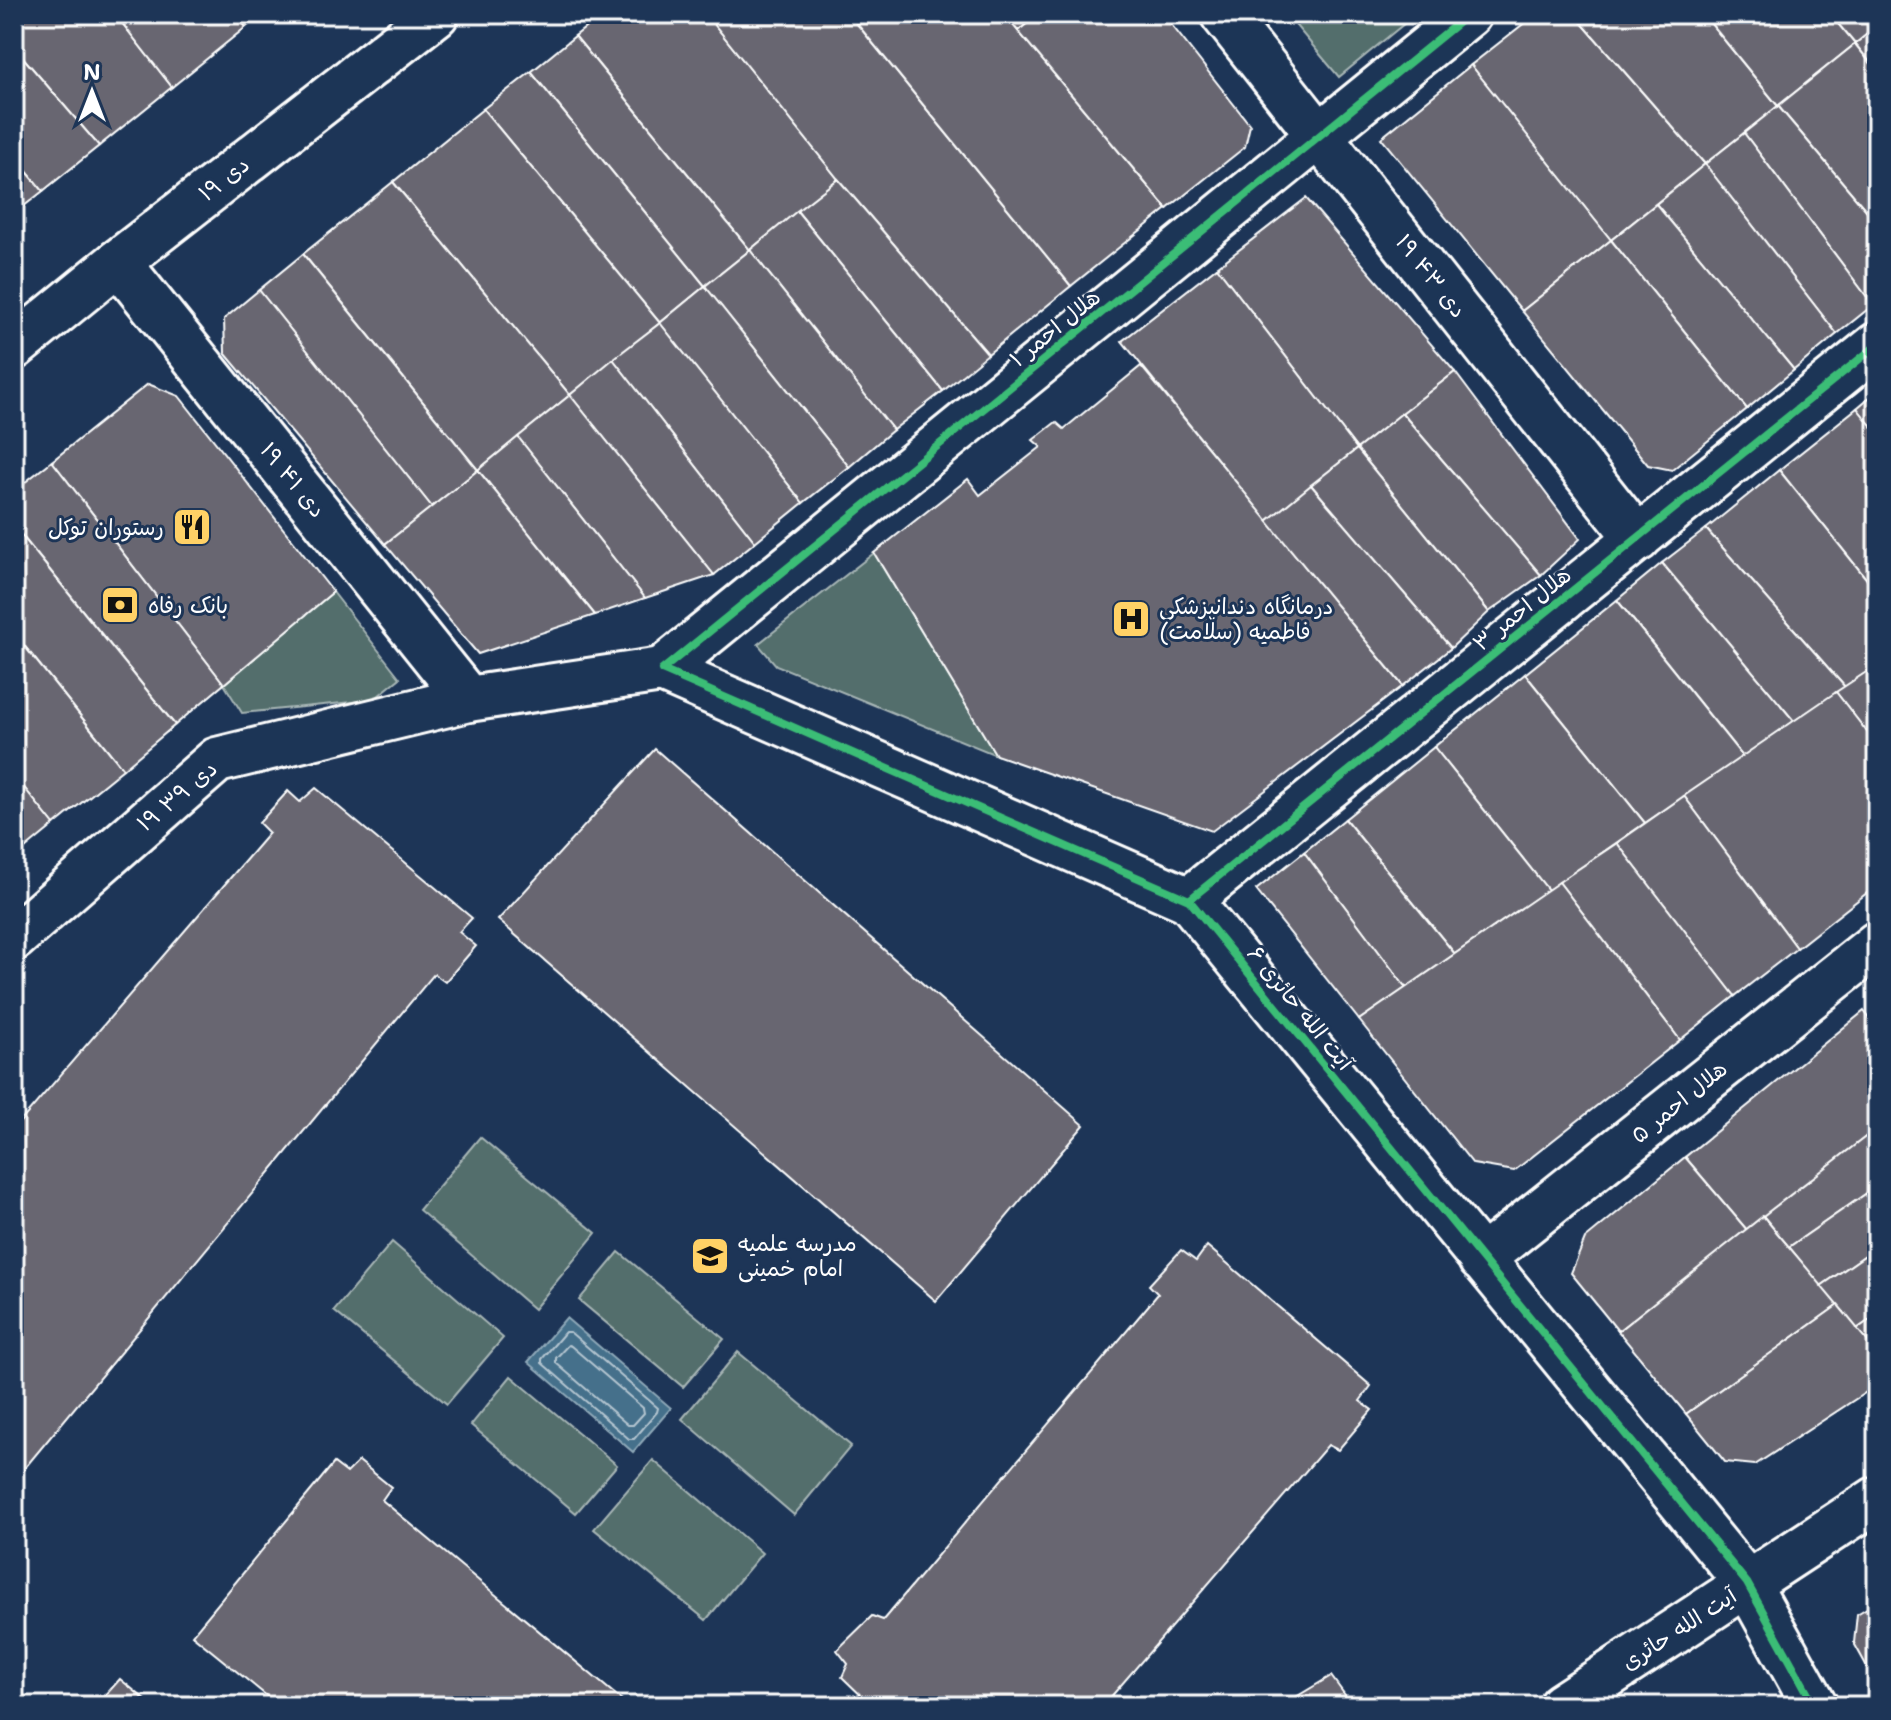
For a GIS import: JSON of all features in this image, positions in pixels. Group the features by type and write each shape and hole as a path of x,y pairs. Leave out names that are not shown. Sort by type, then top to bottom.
{"street":[{"name":"۱۹ دی","path":"14,347 436,14"},
{"name":"۱۹ دی ۴۳","path":"1223,14 1638,539"},
{"name":"هلال احمر ۱","path":"662,670 1469,14"},
{"name":"۱۹ دی ۴۱","path":"118,262 468,699"},
{"name":"هلال احمر ۳","path":"1189,900 1877,345"},
{"name":"۱۹ دی ۳۹","path":"14,938 217,760 468,699 662,670"},
{"name":"آیت الله حائری ۶","path":"662,670 1189,900 1747,1583 1815,1706"},
{"name":"هلال احمر ۵","path":"1481,1259 1870,965"},
{"name":"آیت الله حائری","path":"1561,1706 1877,1499"}],"green space":[{"path":"1286,14 1416,14 1339,77"},
{"path":"874,553 996,755 776,665 758,644"},
{"path":"333,592 400,678 373,700 242,713 224,684"},
{"path":"480,1137 596,1233 534,1309 419,1210"},
{"path":"392,1242 503,1338 447,1404 334,1311"},
{"path":"619,1252 724,1339 683,1387 579,1300"},
{"path":"738,1352 851,1446 794,1515 682,1419"},
{"path":"511,1376 617,1465 576,1513 471,1425"},
{"path":"653,1460 762,1553 706,1620 594,1529"}],"water":[{"path":"566,1318 671,1408 633,1452 528,1362"}],"building":[{"path":"14,14 115,14 172,87 99,146 14,47"},
{"path":"115,14 236,14 246,27 172,87"},
{"path":"236,14 262,14 246,27"},
{"path":"603,14 706,14 838,179 750,250 575,36"},
{"path":"706,14 849,14 1071,286 988,354 838,179"},
{"path":"849,14 1004,14 1167,209 1071,286"},
{"path":"1004,14 1039,14 1018,31"},
{"path":"1039,14 1163,14 1250,125 1245,147 1167,209 1018,31"},
{"path":"1536,14 1574,14 1705,164 1611,240 1471,65"},
{"path":"1574,14 1703,14 1778,106 1705,164"},
{"path":"1703,14 1830,14 1855,44 1778,106"},
{"path":"1830,14 1877,14 1877,26 1855,44"},
{"path":"1877,26 1877,71 1855,44"},
{"path":"575,36 750,250 705,286 531,72"},
{"path":"1855,44 1877,71 1877,223 1778,106"},
{"path":"14,47 99,146 43,191 14,156"},
{"path":"1471,65 1611,240 1522,311 1381,138"},
{"path":"531,72 705,286 660,323 483,109"},
{"path":"1778,106 1877,223 1877,302 1873,305 1744,133"},
{"path":"483,109 660,323 570,395 393,182"},
{"path":"1744,133 1873,305 1837,334 1705,164"},
{"path":"14,156 43,191 14,214"},
{"path":"1705,164 1837,334 1794,370 1656,204"},
{"path":"838,179 988,354 943,391 797,211"},
{"path":"393,182 570,395 478,470 303,254"},
{"path":"1306,198 1455,372 1357,449 1217,267"},
{"path":"1656,204 1794,370 1747,409 1611,240"},
{"path":"797,211 943,391 893,430 750,250"},
{"path":"1611,240 1747,409 1672,470 1648,465 1522,311"},
{"path":"750,250 893,430 849,467 705,286"},
{"path":"303,254 478,470 432,507 259,290"},
{"path":"1217,267 1357,449 1267,521 1122,341"},
{"path":"705,286 849,467 803,503 660,323"},
{"path":"259,290 432,507 385,544 225,353 224,319"},
{"path":"660,323 803,503 755,542 613,359"},
{"path":"613,359 755,542 714,575 570,395"},
{"name":"درمانگاه دندانپزشکی فاطمیه (سلامت)","path":"1141,366 1403,686 1212,831 996,755 874,553 968,479 980,495 1041,447 1033,440 1056,422 1064,429"},
{"path":"1455,372 1580,539 1541,575 1402,413"},
{"name":"رستوران توکل","path":"148,384 179,396 333,592 224,684 52,461"},
{"path":"1877,391 1877,433 1857,408"},
{"path":"570,395 714,575 645,598 518,437"},
{"path":"1857,408 1877,433 1877,592 1779,470"},
{"path":"1402,413 1541,575 1489,612 1357,449"},
{"path":"518,437 645,598 595,615 478,470"},
{"path":"1357,449 1489,612 1451,648 1311,485"},
{"name":"بانک رفاه","path":"52,461 224,684 175,725 14,526 14,491"},
{"path":"478,470 595,615 478,654 385,544"},
{"path":"1779,470 1877,592 1877,665 1845,687 1706,529"},
{"path":"1311,485 1451,648 1403,686 1267,521"},
{"path":"14,526 175,725 123,769 14,633"},
{"path":"1706,529 1845,687 1794,721 1662,563"},
{"path":"1662,563 1794,721 1743,757 1617,600"},
{"path":"1617,600 1743,757 1645,823 1525,674"},
{"path":"14,633 123,769 54,825 14,775"},
{"path":"1877,665 1877,745 1836,692"},
{"path":"1525,674 1645,823 1548,890 1434,747"},
{"path":"1836,692 1877,745 1877,885 1797,948 1684,796"},
{"path":"1434,747 1548,890 1455,954 1345,819"},
{"path":"655,749 1084,1125 936,1301 498,920"},
{"path":"14,775 54,825 14,858"},
{"path":"316,788 472,918 459,932 476,946 445,982 434,974 14,1481 14,1129 269,833 259,823 288,791 300,802"},
{"path":"1684,796 1797,948 1735,996 1617,843"},
{"path":"1345,819 1455,954 1406,988 1304,852"},
{"path":"1617,843 1735,996 1680,1040 1559,882"},
{"path":"1304,852 1406,988 1359,1020 1256,890"},
{"path":"1559,882 1680,1040 1514,1171 1473,1164 1359,1020"},
{"path":"1864,1011 1877,1028 1877,1128 1747,1230 1685,1157"},
{"path":"1877,1128 1877,1186 1789,1247 1763,1216"},
{"path":"1685,1157 1747,1230 1618,1331 1571,1273 1585,1239"},
{"path":"1877,1186 1877,1247 1821,1286 1789,1247"},
{"path":"1763,1216 1838,1305 1686,1414 1618,1331"},
{"path":"1207,1246 1371,1386 1360,1401 1372,1410 1338,1450 1328,1445 1103,1706 872,1706 842,1677 848,1664 837,1650 872,1616 883,1620 1158,1294 1149,1285 1181,1250 1196,1261"},
{"path":"1877,1247 1877,1315 1857,1329 1821,1286"},
{"path":"1838,1305 1877,1352 1877,1385 1755,1465 1725,1462 1686,1414"},
{"path":"1877,1315 1877,1352 1857,1329"},
{"path":"359,1461 391,1487 382,1500 629,1706 279,1706 192,1635 334,1463 347,1473"},
{"path":"1877,1602 1877,1667 1870,1672 1854,1643 1857,1614"},
{"path":"1331,1676 1353,1706 1281,1706"},
{"path":"120,1679 153,1706 96,1706"}],"cycle path":[{"path":"1469,14 662,670 1189,900 1747,1583 1815,1706"},
{"path":"1189,900 1877,345"}],"place":[{"name":"رستوران توکل","path":"192,527"},
{"name":"بانک رفاه","path":"120,605"},
{"name":"درمانگاه دندانپزشکی فاطمیه (سلامت)","path":"1131,619"},
{"name":"مدرسه علمیه امام خمینی","path":"710,1256"}]}
